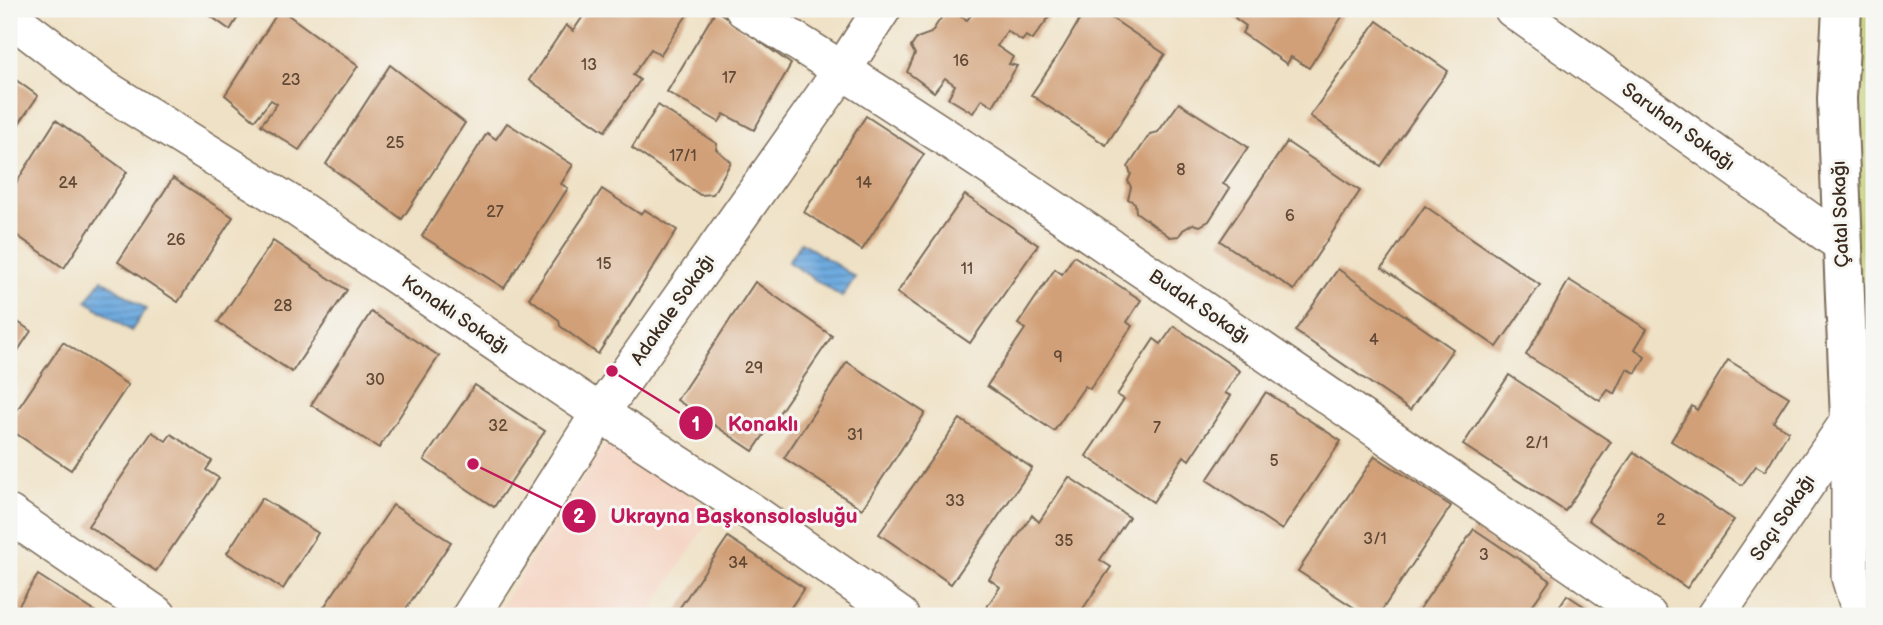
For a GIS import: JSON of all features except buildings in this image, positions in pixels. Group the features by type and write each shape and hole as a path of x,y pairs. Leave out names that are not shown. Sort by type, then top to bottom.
{"main road":[{"name":"Çatal Sokağı","path":"1842,9 1837,99 1850,420"}],"street":[{"name":"Budak Sokağı","path":"744,9 843,69 970,152 1648,616"},
{"name":"Adakale Sokağı","path":"471,616 600,413 843,69 882,9"},
{"name":"Saruhan Sokağı","path":"1513,9 1843,245"},
{"name":"Konaklı Sokağı","path":"9,16 102,87 294,206 753,513 900,616"},
{"name":"Saçı Sokağı","path":"1716,616 1850,420"},
{"path":"1850,420 1850,577 1862,616"},
{"path":"9,514 158,616"}],"shaded area":[{"path":"610,438 713,514 648,616 495,616"}],"green space":[{"path":"1859,9 1874,9 1874,437 1858,418 1852,243"}],"water":[{"path":"801,242 855,277 842,297 788,262"},
{"path":"102,279 146,309 131,331 87,301"}],"place":[{"name":"Konaklı","path":"612,371"},
{"name":"Ukrayna Başkonsolosluğu","path":"473,464"}]}
